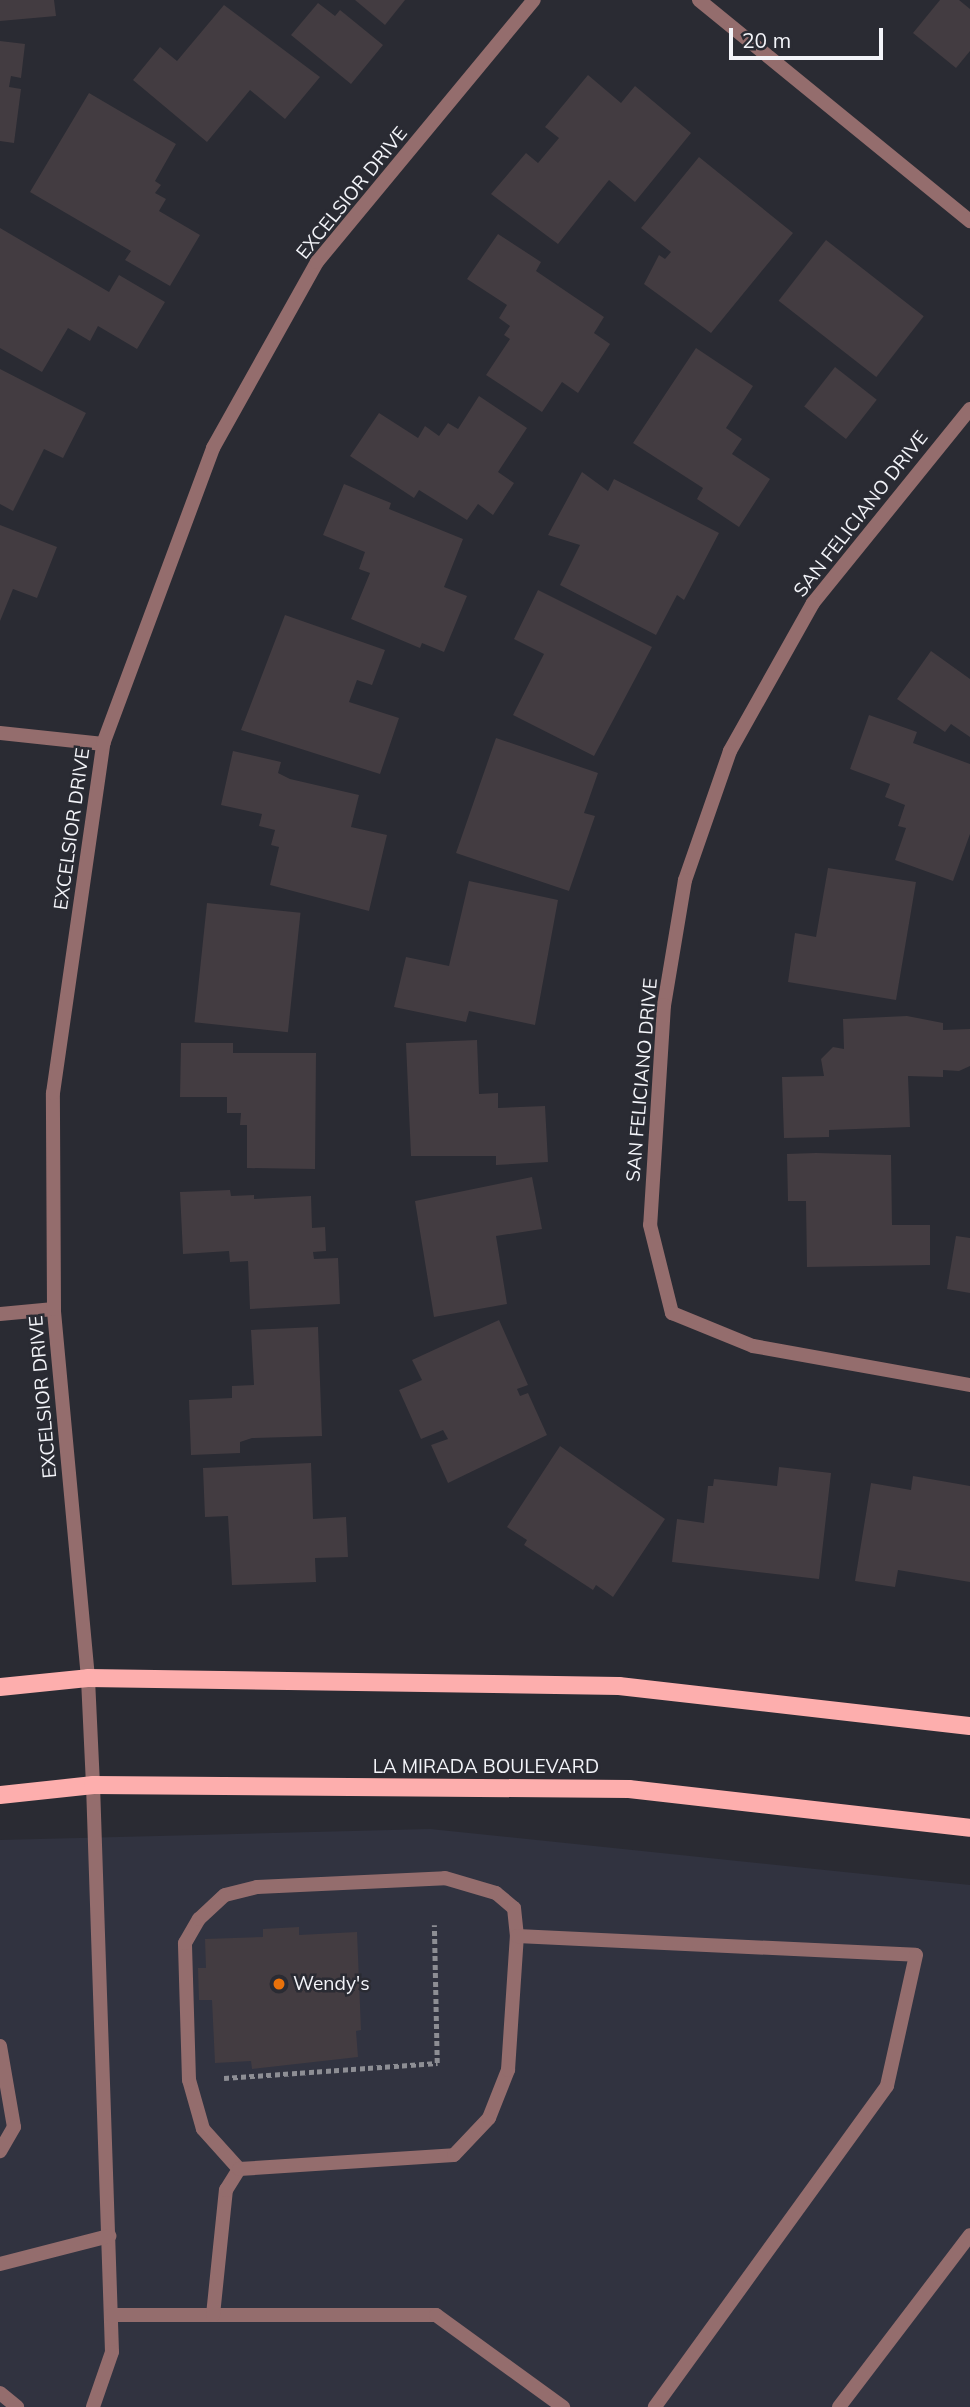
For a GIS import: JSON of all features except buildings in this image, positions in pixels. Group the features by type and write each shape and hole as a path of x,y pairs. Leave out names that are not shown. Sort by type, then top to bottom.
{"main road":[{"path":"0,1687 88,1678 619,1686 970,1726"},
{"name":"LA MIRADA BOULEVARD","path":"0,1795 93,1785 629,1789 970,1828"}],"street":[{"name":"EXCELSIOR DRIVE","path":"93,2407 112,2351 109,2236 88,1678 54,1309 53,1094 103,744 213,448 317,262 534,0"},
{"path":"699,0 970,221"},
{"name":"SAN FELICIANO DRIVE","path":"970,409 813,603 730,751 685,880 664,1005 650,1225 672,1313 753,1346 894,1369 970,1385"},
{"path":"0,733 103,744"},
{"path":"0,1314 54,1309"},
{"path":"444,1878 496,1893 514,1908 517,1936 508,2070 489,2118 454,2155 239,2169 203,2129 189,2080 185,1943 199,1919 226,1895 257,1887 444,1878"},
{"path":"517,1936 916,1955 887,2086 655,2407"},
{"path":"0,2046 15,2127 0,2151"},
{"path":"213,2315 226,2190 239,2169"},
{"path":"839,2407 970,2235"},
{"path":"0,2264 109,2236"},
{"path":"111,2315 436,2315 563,2407"},
{"path":"0,2393 17,2407"}],"path":[{"path":"210,2079 437,2063 434,1925"}],"shaded area":[{"path":"430,1829 970,1885 970,2407 0,2407 0,1840"}],"place":[{"name":"Wendy's","path":"279,1984"}]}
